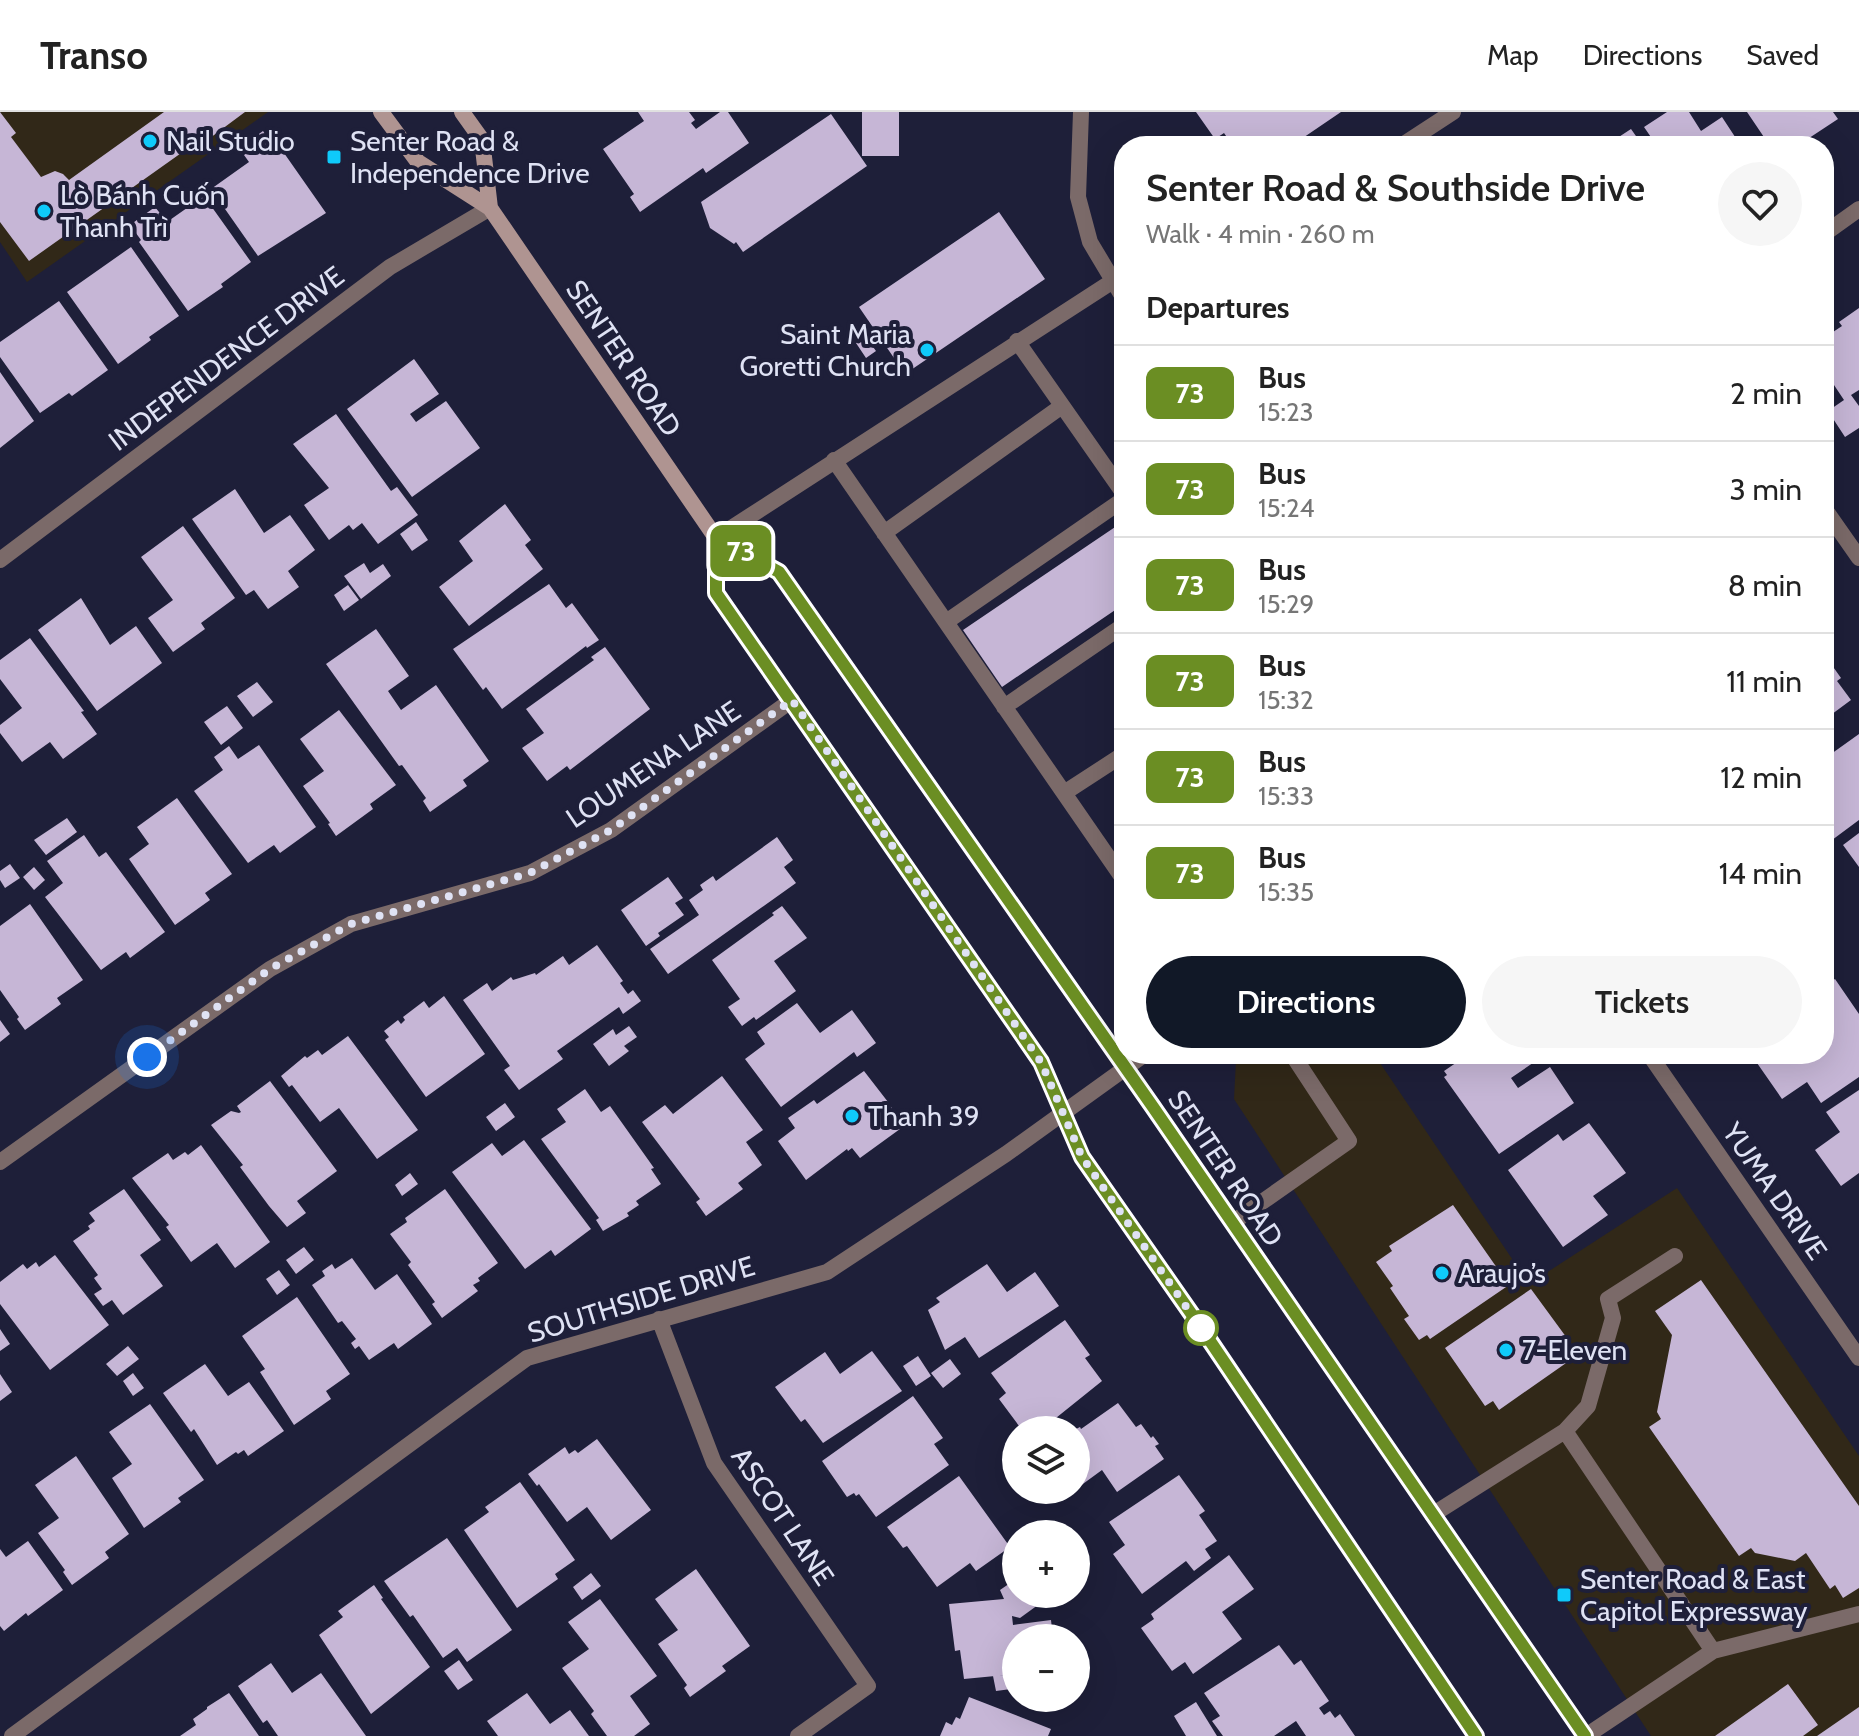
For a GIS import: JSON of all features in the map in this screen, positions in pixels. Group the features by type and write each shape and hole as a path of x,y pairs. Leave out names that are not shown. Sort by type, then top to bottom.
{"main road":[{"name":"SENTER ROAD","path":"381,112 418,162 490,208 716,538 779,572 1114,1051"},
{"name":"SENTER ROAD","path":"462,112 482,140 490,208"},
{"path":"716,538 716,593 1041,1062 1082,1157 1202,1329 1476,1736"},
{"name":"SENTER ROAD","path":"1123,1064 1585,1736"}],"street":[{"path":"716,538 1113,281 1090,242 1078,197 1081,112"},
{"path":"1416,136 1453,112"},
{"name":"INDEPENDENCE DRIVE","path":"0,560 390,267 490,208"},
{"path":"1834,227 1859,209"},
{"path":"1017,341 1114,481"},
{"path":"884,533 1062,406"},
{"path":"834,460 1114,866"},
{"path":"946,622 1114,503"},
{"path":"1834,522 1859,558"},
{"path":"1004,707 1114,632"},
{"name":"LOUMENA LANE","path":"0,1162 270,969 351,924 530,873 611,830 792,700"},
{"path":"1064,793 1114,760"},
{"name":"SOUTHSIDE DRIVE","path":"12,1736 527,1358 827,1272 1064,1113 1131,1064"},
{"path":"1232,1223 1349,1141 1299,1064"},
{"name":"YUMA DRIVE","path":"1656,1064 1859,1358"},
{"path":"1432,1515 1565,1431 1588,1406 1613,1318 1608,1299 1675,1256"},
{"name":"ASCOT LANE","path":"659,1319 714,1463 868,1686 798,1736"},
{"path":"1565,1431 1713,1651"},
{"path":"1585,1736 1713,1651 1859,1614"}],"shaded area":[{"path":"0,112 268,112 27,282 0,242"},
{"path":"1236,1064 1381,1064 1529,1284 1677,1188 1859,1456 1859,1736 1651,1736 1234,1099"}],"building":[{"path":"0,112 16,133 11,137 41,177 55,171 69,180 164,112 245,112 210,138 208,134 29,261 0,222"},
{"path":"638,112 689,112 695,120 691,123 696,129 720,112 728,112 749,143 706,173 703,168 640,212 630,197 634,194 603,149 644,121"},
{"path":"862,112 899,112 899,156 862,156"},
{"path":"1196,112 1341,112 1306,136 1226,136 1224,133 1213,136"},
{"path":"1667,112 1689,112 1701,131 1722,117 1734,136 1650,136 1644,127"},
{"path":"1747,112 1833,112 1838,119 1812,136 1763,136"},
{"path":"831,114 867,166 743,252 736,242 734,244 710,228 701,202"},
{"path":"1631,129 1636,136 1620,136"},
{"path":"263,131 273,146 277,143 326,213 258,256 211,189 249,162 239,148"},
{"path":"204,196 251,262 221,284 223,287 188,311 130,225 155,207 167,222"},
{"path":"999,212 1045,279 905,374 859,307"},
{"path":"117,221 125,233 116,240 107,228"},
{"path":"131,247 179,316 118,364 67,292"},
{"path":"59,301 108,370 72,396 69,393 40,413 0,357 0,342"},
{"path":"1859,308 1859,390 1851,395 1859,406 1859,428 1845,437 1834,420 1834,407 1844,400 1834,385 1834,331 1842,326 1839,322"},
{"path":"865,336 876,351 866,358 856,343"},
{"path":"414,359 439,394 410,414 416,422 446,401 480,448 412,497 347,409"},
{"path":"0,372 34,421 0,448"},
{"path":"336,414 391,491 397,487 418,515 378,544 362,523 353,530 349,525 329,540 304,505 329,488 293,444"},
{"path":"235,489 264,533 290,515 315,550 288,571 299,587 268,609 254,590 246,595 192,519"},
{"path":"505,504 531,540 525,545 543,569 469,626 439,587 473,561 459,541"},
{"path":"416,522 428,540 412,551 400,534"},
{"path":"183,526 235,598 201,623 205,629 173,652 148,618 173,600 141,557"},
{"path":"1114,528 1114,611 1002,687 963,630"},
{"path":"364,563 370,573 383,564 391,576 361,599 344,576"},
{"path":"549,584 566,608 572,603 599,640 586,646 502,709 486,687 483,690 453,649"},
{"path":"348,585 359,600 344,611 334,595"},
{"path":"81,598 110,645 136,626 162,663 97,711 38,630"},
{"path":"376,629 409,676 388,691 401,710 436,685 489,761 463,780 467,786 430,812 423,801 426,798 402,765 399,766 326,664"},
{"path":"30,638 84,711 81,712 97,734 63,759 50,742 22,762 0,733 0,725 22,708 0,679 0,660"},
{"path":"605,647 650,709 570,770 567,766 547,781 522,748 544,733 526,709 594,660 591,657"},
{"path":"1834,668 1841,678 1837,681 1851,700 1834,713"},
{"path":"257,682 273,702 253,717 237,696"},
{"path":"227,706 243,728 221,745 204,722"},
{"path":"339,710 396,785 370,804 373,809 336,836 303,786 324,771 300,739"},
{"path":"1859,734 1859,820 1834,839 1834,752"},
{"path":"259,745 316,827 280,853 274,845 248,863 194,791 223,770 214,757 229,746 238,759"},
{"path":"177,798 232,874 205,893 210,900 175,925 129,859 149,844 137,827"},
{"path":"67,818 77,832 46,855 34,840"},
{"path":"1859,833 1859,867 1843,845"},
{"path":"84,835 99,857 106,852 165,932 130,958 126,952 101,970 45,897 63,883 47,861"},
{"path":"777,837 793,860 784,867 796,883 668,974 650,949 699,915 689,900 703,890 700,885 713,876 716,881"},
{"path":"10,864 20,878 5,888 0,880 0,871"},
{"path":"34,867 45,880 34,890 23,877"},
{"path":"668,877 683,898 675,903 684,915 658,933 660,936 646,946 621,910"},
{"path":"30,904 83,980 57,998 61,1004 25,1030 0,990 0,926"},
{"path":"782,906 807,938 774,961 796,991 756,1020 754,1017 742,1026 728,1007 740,999 712,960"},
{"path":"597,945 623,981 620,983 628,994 633,990 641,1001 623,1014 619,1007 557,1051 563,1059 519,1090 504,1070 510,1066 463,1000 487,983 492,991 511,977 513,980 536,975 563,956 569,965"},
{"path":"1834,980 1859,1014 1859,1077 1821,1103 1807,1082 1782,1099 1758,1064 1834,1064"},
{"path":"444,996 485,1054 426,1097 385,1040 389,1037 384,1031 398,1020 401,1024 405,1020 403,1017 424,1001 429,1008"},
{"path":"797,1003 820,1033 852,1010 876,1043 857,1057 854,1052 781,1107 745,1059 765,1044 757,1032"},
{"path":"0,1020 10,1034 0,1042"},
{"path":"629,1026 637,1037 624,1046 629,1051 609,1066 593,1044 613,1029 616,1035"},
{"path":"348,1036 418,1130 377,1159 339,1108 320,1122 292,1085 289,1087 281,1076 305,1056 307,1058 318,1050 322,1055"},
{"path":"1454,1064 1531,1064 1511,1078 1518,1088 1550,1067 1574,1103 1499,1154 1444,1077 1447,1075 1444,1071"},
{"path":"864,1071 888,1102 900,1129 860,1158 852,1148 847,1149 806,1180 778,1141 795,1128 788,1118 814,1100 817,1104"},
{"path":"722,1076 763,1130 746,1142 762,1165 738,1183 743,1189 706,1216 696,1202 700,1199 642,1122 665,1105 673,1114"},
{"path":"270,1081 337,1171 297,1201 306,1213 287,1227 211,1125 231,1111 241,1112 237,1106"},
{"path":"585,1089 601,1112 610,1106 654,1168 651,1169 661,1184 636,1201 639,1205 627,1213 629,1216 603,1231 596,1220 599,1218 541,1139 566,1122 557,1109"},
{"path":"1859,1090 1859,1173 1841,1186 1815,1150 1840,1132 1826,1112"},
{"path":"505,1103 515,1117 496,1131 486,1117"},
{"path":"1589,1123 1626,1173 1593,1196 1608,1215 1563,1247 1508,1170 1558,1134 1563,1141"},
{"path":"524,1140 591,1229 555,1256 551,1250 525,1269 452,1172 492,1143 502,1156"},
{"path":"201,1145 270,1242 235,1268 217,1243 191,1262 166,1227 169,1225 132,1178 168,1153 173,1160 185,1152 188,1155"},
{"path":"410,1173 418,1184 402,1196 395,1185"},
{"path":"124,1189 161,1240 140,1255 163,1286 123,1315 112,1300 103,1306 94,1294 102,1289 94,1278 98,1275 73,1241 90,1229 88,1226 95,1221 89,1213"},
{"path":"445,1189 498,1263 473,1285 478,1291 442,1318 432,1304 435,1302 408,1265 411,1262 390,1234 407,1222 405,1218"},
{"name":"Araujo’s","path":"1453,1205 1509,1285 1430,1339 1427,1335 1419,1340 1404,1319 1409,1316 1390,1288 1393,1286 1376,1262 1392,1251 1389,1246"},
{"path":"304,1247 314,1260 296,1274 286,1260"},
{"path":"55,1255 109,1325 50,1370 0,1304 0,1282 23,1264 27,1269 36,1262 39,1267"},
{"path":"352,1258 375,1290 397,1274 432,1324 398,1349 394,1343 369,1360 359,1346 355,1349 351,1343 356,1339 342,1321 338,1323 312,1285 325,1276 322,1271 332,1264 335,1269"},
{"path":"987,1264 1007,1292 1035,1272 1059,1306 979,1358 965,1337 945,1350 928,1310 940,1302 936,1298"},
{"path":"279,1270 290,1285 277,1295 266,1279"},
{"path":"1701,1280 1859,1506 1859,1588 1843,1598 1835,1585 1830,1589 1806,1553 1795,1561 1755,1553 1751,1548 1739,1556 1649,1427 1661,1419 1657,1412 1672,1335 1655,1311"},
{"name":"7-Eleven","path":"1531,1289 1572,1345 1563,1352 1569,1361 1499,1410 1493,1401 1485,1406 1445,1348"},
{"path":"297,1297 350,1374 326,1391 331,1399 294,1425 260,1372 265,1369 242,1336"},
{"path":"1065,1320 1090,1355 1085,1358 1102,1381 1058,1416 1012,1416 999,1399 1006,1393 991,1373"},
{"path":"0,1329 10,1344 0,1351"},
{"path":"128,1346 139,1359 117,1376 106,1364"},
{"path":"872,1351 902,1391 823,1443 805,1419 801,1422 775,1387 825,1352 840,1374"},
{"path":"918,1356 931,1376 916,1386 903,1366"},
{"path":"950,1359 961,1374 943,1388 931,1373"},
{"path":"205,1364 228,1396 249,1382 284,1431 248,1456 244,1450 238,1454 236,1452 217,1465 194,1429 191,1432 163,1393"},
{"path":"133,1373 144,1388 133,1396 123,1381"},
{"path":"0,1374 12,1392 0,1401"},
{"path":"913,1396 943,1438 934,1444 949,1465 876,1517 859,1494 847,1497 822,1461"},
{"path":"1118,1403 1136,1427 1141,1424 1151,1438 1153,1436 1159,1444 1155,1446 1164,1459 1117,1492 1102,1470 1090,1479 1090,1423"},
{"path":"150,1404 204,1480 178,1498 181,1502 144,1528 112,1478 132,1464 109,1432"},
{"path":"597,1439 651,1510 611,1540 587,1507 567,1522 528,1474 565,1447 569,1454 575,1450 578,1453"},
{"path":"76,1456 129,1534 105,1552 109,1558 72,1585 38,1533 59,1518 35,1485"},
{"path":"1179,1475 1205,1511 1199,1515 1217,1541 1205,1549 1211,1558 1194,1571 1186,1561 1142,1594 1113,1554 1125,1545 1109,1522"},
{"path":"959,1476 1002,1536 1002,1553 976,1571 970,1563 937,1587 907,1546 903,1548 887,1527"},
{"path":"520,1482 575,1560 555,1574 558,1579 517,1608 464,1530 489,1512 485,1507"},
{"path":"447,1538 512,1630 467,1662 457,1648 443,1658 384,1581"},
{"path":"28,1541 63,1590 4,1631 0,1626 0,1549 6,1557"},
{"path":"1229,1555 1254,1589 1222,1612 1242,1639 1193,1674 1185,1662 1172,1671 1141,1628 1154,1619 1151,1614"},
{"path":"696,1569 750,1646 722,1666 726,1671 690,1697 684,1688 687,1685 658,1644 678,1630 655,1599"},
{"path":"591,1573 601,1586 582,1600 573,1587"},
{"path":"374,1585 430,1667 371,1714 319,1635 343,1617 338,1611"},
{"path":"600,1599 657,1676 630,1696 650,1724 634,1736 607,1736 591,1714 594,1711 562,1668 589,1649 568,1622"},
{"path":"1002,1599 1002,1608 1034,1608 1020,1618 1012,1616 1013,1624 1002,1624 1002,1675 964,1679 960,1650 955,1651 949,1604"},
{"path":"1051,1620 1051,1624 1021,1624"},
{"path":"1279,1645 1294,1665 1301,1660 1329,1701 1319,1708 1324,1715 1330,1711 1335,1718 1340,1714 1355,1736 1306,1736 1296,1721 1274,1736 1223,1736 1212,1721 1220,1716 1204,1693"},
{"path":"459,1660 473,1680 458,1690 444,1671"},
{"path":"271,1663 292,1693 321,1673 366,1736 278,1736 267,1720 263,1723 238,1686"},
{"path":"1002,1675 1002,1690 996,1691 993,1676"},
{"path":"1788,1684 1818,1725 1803,1736 1715,1736"},
{"path":"229,1693 259,1736 180,1736 196,1725 193,1719"},
{"path":"527,1693 550,1724 570,1710 589,1736 498,1736 487,1721"},
{"path":"969,1697 1051,1729 1048,1736 940,1736 946,1722 952,1725 956,1717 960,1719"},
{"path":"1196,1702 1217,1736 1186,1736 1174,1716"},
{"path":"1859,1707 1859,1736 1817,1736"}],"bus line":[{"name":"73","path":"1114,1052 779,572 716,538 716,593 1041,1062 1082,1157 1202,1329 1476,1736"},
{"name":"73","path":"1123,1064 1585,1736"}],"place":[{"name":"Nail Studio","path":"150,141"},
{"name":"Senter Road & Independence Drive","path":"334,157"},
{"name":"Lò Bánh Cuốn Thanh Trì","path":"44,211"},
{"name":"Saint Maria Goretti Church","path":"927,350"},
{"name":"Thanh 39","path":"852,1116"},
{"name":"Araujo’s","path":"1442,1273"},
{"name":"7-Eleven","path":"1506,1350"},
{"name":"Senter Road & East Capitol Expressway","path":"1564,1595"}],"route":[{"path":"147,1057 270,969 351,924 530,873 611,830 792,700 1041,1062 1082,1157 1201,1328"}]}
